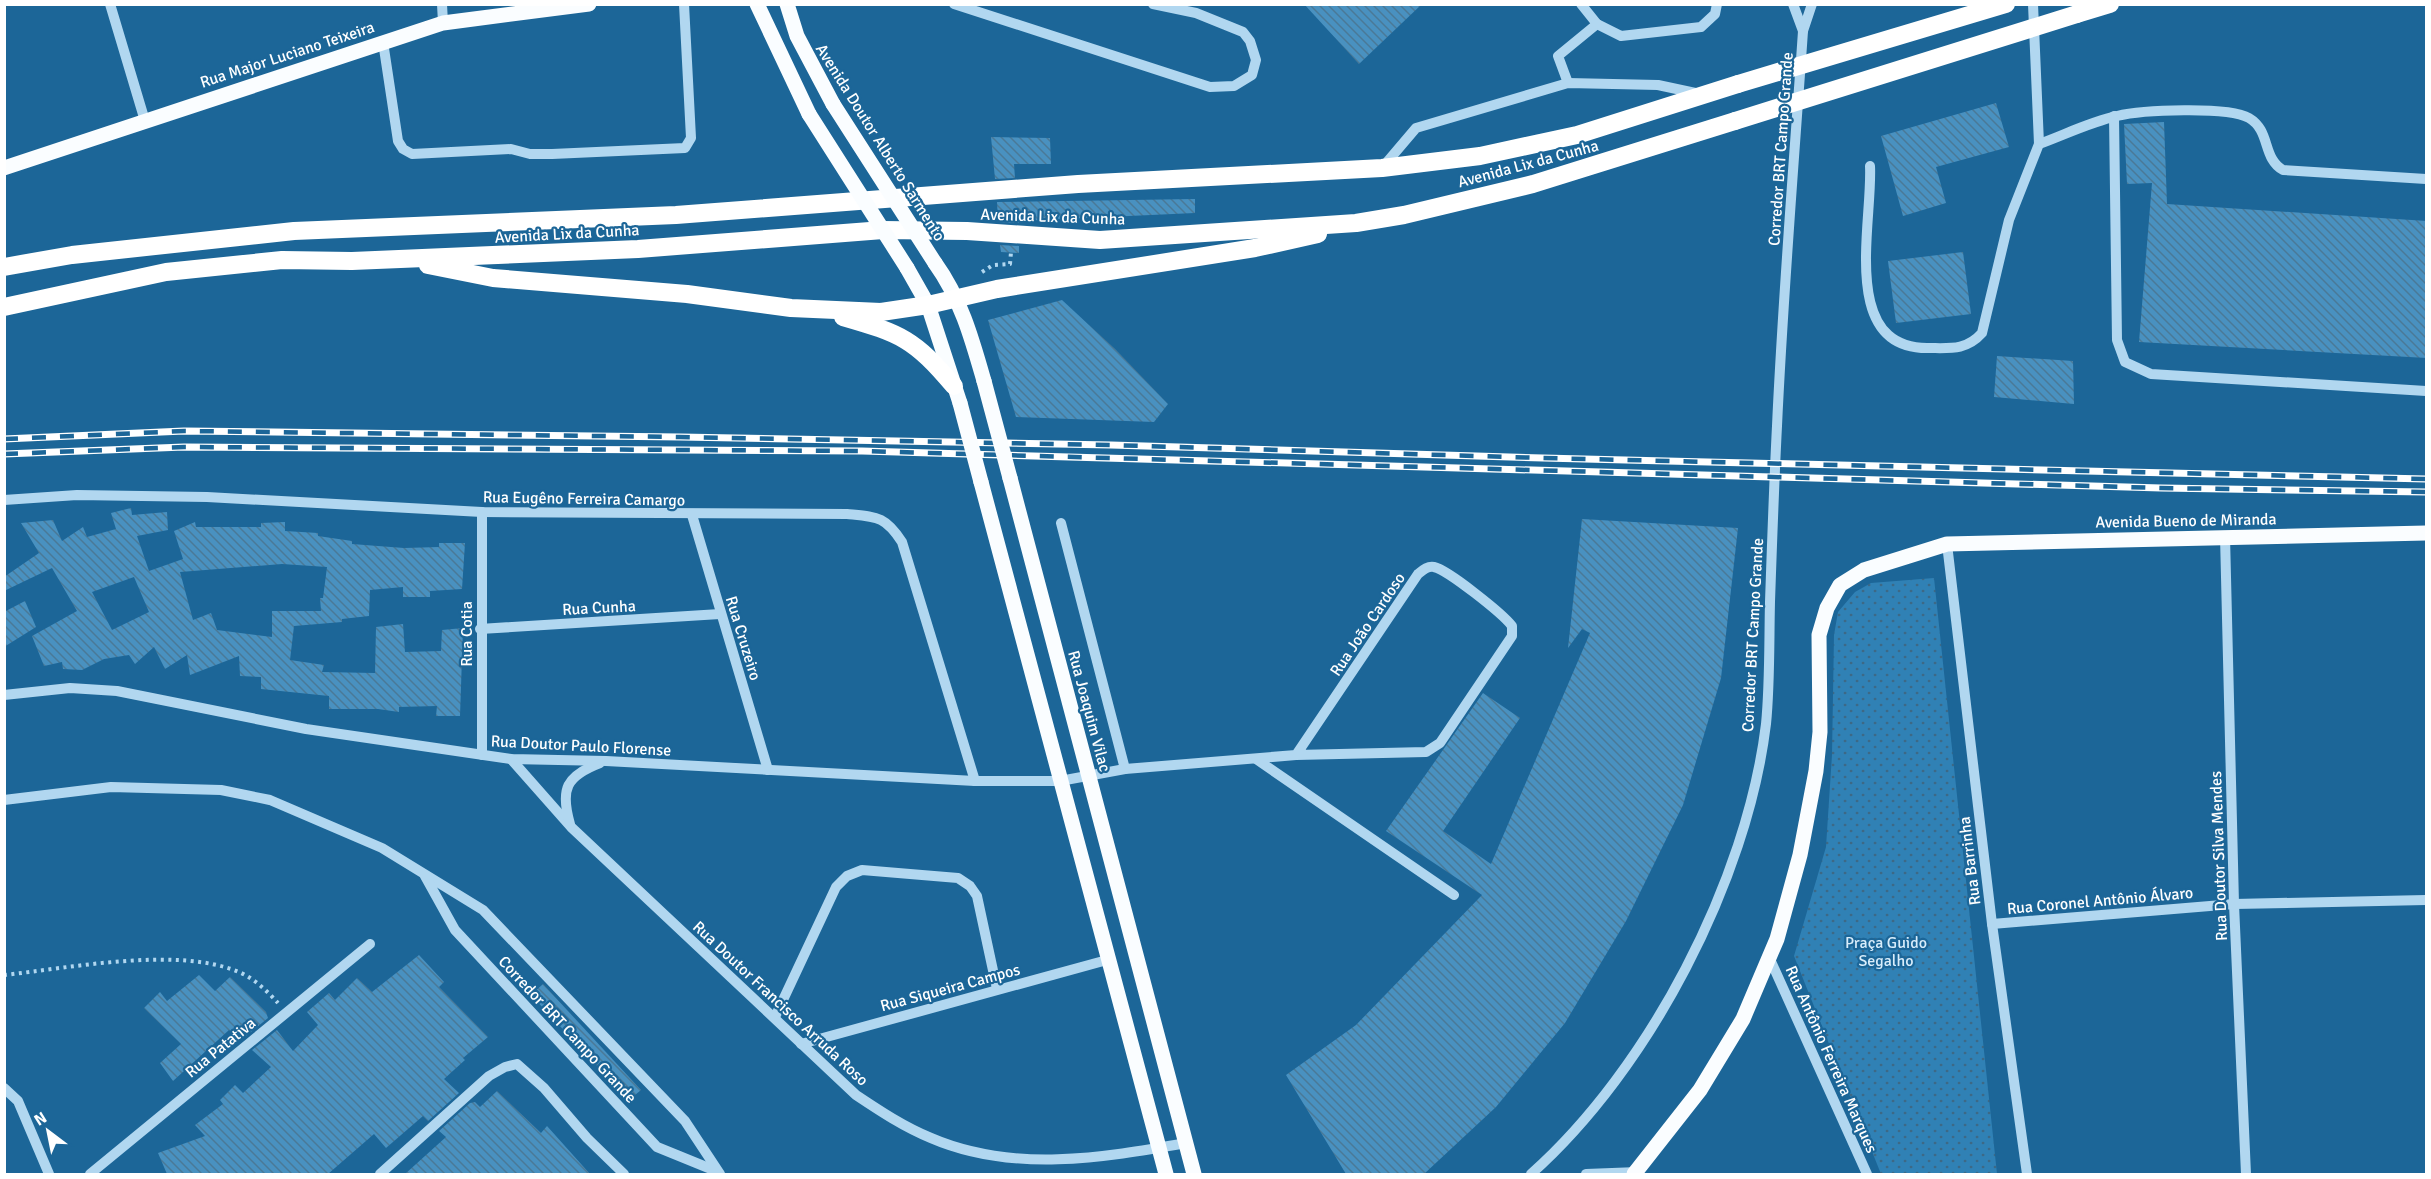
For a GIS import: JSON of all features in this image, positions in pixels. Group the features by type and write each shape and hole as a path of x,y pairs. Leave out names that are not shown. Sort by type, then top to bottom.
{"highway":[{"name":"Avenida Lix da Cunha","path":"4,267 72,255 283,232 676,215 1078,184 1382,168 1480,156 1577,135 1703,94 2006,4"},
{"name":"Avenida Lix da Cunha","path":"4,307 166,272 282,260 400,259 638,249 883,230 967,231 1100,240 1356,223 1404,215 1533,184 1645,151 2110,4"},
{"path":"791,308 881,312 928,305 997,289 1255,248 1356,223"},
{"path":"400,259 493,278 687,294 839,316 891,331 910,341 931,359 957,395"}],"main road":[{"name":"Rua Major Luciano Teixeira","path":"4,168 443,23 589,4"},
{"path":"757,4 809,114 928,305 957,395 981,482 1166,1174"},
{"name":"Avenida Doutor Alberto Sarmento","path":"788,4 796,36 833,104 935,263"},
{"name":"Rua Joaquim Vilac","path":"935,263 957,299 984,381 1194,1174"},
{"name":"Avenida Bueno de Miranda","path":"1637,1173 1700,1090 1743,1019 1769,957 1800,855 1816,771 1820,732 1819,635 1827,608 1840,585 1864,570 1947,544 2427,533"}],"street":[{"path":"110,4 145,121"},
{"path":"442,4 443,23"},
{"path":"383,42 399,141 403,148 412,154 511,149 552,154 685,148 691,138 684,4"},
{"path":"954,4 1210,87 1234,86 1252,75 1256,60 1250,40 1243,32 1196,13 1153,4"},
{"path":"1581,4 1598,24 1621,36 1693,29 1709,21 1717,4"},
{"name":"Corredor BRT Campo Grande","path":"1792,4 1803,31"},
{"name":"Corredor BRT Campo Grande","path":"1531,1174 1596,1104 1635,1053 1676,987 1701,939 1721,889 1740,836 1753,786 1766,725 1778,396 1803,31 1812,4"},
{"path":"1870,166 1866,258 1869,305 1874,318 1890,338 1901,344 1922,348 1960,348 1976,340 1982,333 2009,220 2039,144 2033,4"},
{"path":"1568,83 1558,56 1598,24"},
{"path":"1382,168 1416,128 1568,83 1658,85 1703,94"},
{"path":"2039,144 2114,116 2130,113 2213,110 2236,114 2255,122 2266,138 2271,160 2283,170 2427,179"},
{"path":"2114,116 2117,340 2125,362 2151,374 2427,391"},
{"name":"Rua Eugêno Ferreira Camargo","path":"4,500 77,495 207,497 482,512 692,515 847,514 879,517 887,522 902,542 975,781"},
{"name":"Rua Cotia","path":"482,512 480,629 482,755"},
{"name":"Rua Cruzeiro","path":"692,515 768,770"},
{"path":"1061,522 1125,769"},
{"name":"Rua Doutor Silva Mendes","path":"2225,536 2234,904 2246,1174"},
{"name":"Rua Barrinha","path":"1947,544 1992,924 2027,1174"},
{"name":"Rua João Cardoso","path":"1088,774 1296,755 1416,753 1435,748 1512,636 1512,627 1498,610 1438,568 1426,568 1418,574 1296,755"},
{"name":"Rua Cunha","path":"480,629 720,614"},
{"name":"Rua Doutor Paulo Florense","path":"4,695 70,688 117,691 306,729 511,759 606,761 975,781 1060,781 1088,774"},
{"name":"Rua Doutor Francisco Arruda Roso","path":"511,759 571,827 856,1095 888,1116 933,1139 981,1152 1036,1160 1085,1159 1186,1143"},
{"path":"1256,759 1454,895"},
{"path":"571,827 564,799 565,791 577,774 606,761"},
{"name":"Corredor BRT Campo Grande","path":"4,800 111,787 221,790 270,800 382,848 483,910 685,1121 718,1173"},
{"path":"775,1017 836,887 847,876 862,870 958,878 970,886 977,896 997,989"},
{"name":"Corredor BRT Campo Grande","path":"425,876 455,930 657,1148 718,1173"},
{"name":"Rua Coronel Antônio Álvaro","path":"1992,924 2234,904 2427,900"},
{"name":"Rua Patativa","path":"90,1174 370,944"},
{"name":"Rua Antônio Ferreira Marques","path":"1769,957 1868,1174"},
{"name":"Rua Siqueira Campos","path":"801,1044 1107,960"},
{"path":"380,1174 489,1076 511,1065 522,1066 624,1174"},
{"path":"4,1088 18,1101 49,1174"},
{"path":"1586,1174 1637,1173"}],"path":[{"path":"4,975 160,959 205,963 238,971 261,984 287,1012"}],"green space":[{"name":"Praça Guido Segalho","path":"1934,578 1997,1174 1881,1174 1794,956 1826,847 1832,755 1834,635 1838,612 1855,592 1871,583"}],"building":[{"path":"1304,4 1422,4 1359,64"},
{"path":"1996,103 2009,147 1936,167 1946,203 1903,216 1881,136"},
{"path":"2164,122 2167,204 2427,221 2427,358 2139,342 2152,183 2127,184 2124,124"},
{"path":"991,137 1050,138 1051,164 1014,164 1015,178 995,179"},
{"path":"1195,199 1195,213 1019,221 1019,223 998,222 997,202"},
{"path":"1000,245 1019,246 1019,253 1001,252"},
{"path":"1963,252 1971,314 1896,323 1888,261"},
{"path":"1062,300 1115,349 1168,404 1154,422 1016,417 988,320"},
{"path":"1997,356 2073,361 2074,404 1994,397"},
{"path":"131,508 132,515 167,512 168,530 137,536 149,571 183,559 174,531 195,522 196,527 261,527 261,523 285,522 285,531 318,533 318,536 352,541 352,544 404,548 439,547 439,543 465,543 462,589 430,591 430,597 403,597 403,587 370,590 369,616 342,619 342,622 294,626 290,660 324,665 322,672 375,673 376,627 403,624 405,652 441,651 442,630 463,628 460,716 436,716 437,706 399,707 399,712 378,709 329,709 329,696 261,689 261,677 240,676 239,656 190,675 187,655 165,669 154,647 135,664 129,655 104,659 82,670 63,669 62,662 44,666 32,636 77,611 52,568 4,591 4,577 39,553 21,523 53,520 62,541 83,527 87,537 116,529 111,513","holes":["282,564 327,567 323,598 320,598 321,611 272,611 272,637 217,630 211,613 193,620 180,572","134,577 149,612 112,630 92,592"]},
{"path":"1582,519 1738,528 1721,678 1683,805 1626,921 1565,1023 1496,1107 1424,1174 1346,1174 1286,1075 1356,1025 1482,895 1386,831 1483,693 1520,718 1443,831 1491,864 1590,633 1582,629 1568,648"},
{"path":"25,601 36,627 4,647 4,612"},
{"path":"419,955 444,982 439,987 488,1037 463,1058 465,1060 444,1079 459,1093 428,1121 423,1116 386,1148 374,1134 328,1174 167,1174 158,1153 205,1136 195,1125 223,1104 220,1100 235,1085 243,1093 271,1067 252,1050 277,1030 293,1051 318,1025 307,1012 329,993 335,1000 357,978 372,992"},
{"path":"199,975 215,991 230,977 266,1012 268,1018 241,1040 229,1030 173,1081 160,1063 181,1044 144,1008 160,992 167,1001"},
{"path":"543,984 641,1090 629,1100 531,995"},
{"path":"497,1091 541,1133 547,1126 590,1174 405,1174 446,1137 439,1131 470,1103 475,1102 480,1107"}],"railway":[{"path":"4,439 184,431 680,437 1111,445 1543,458 2426,479"},
{"path":"4,454 184,447 862,451 2161,488 2426,492"}]}
